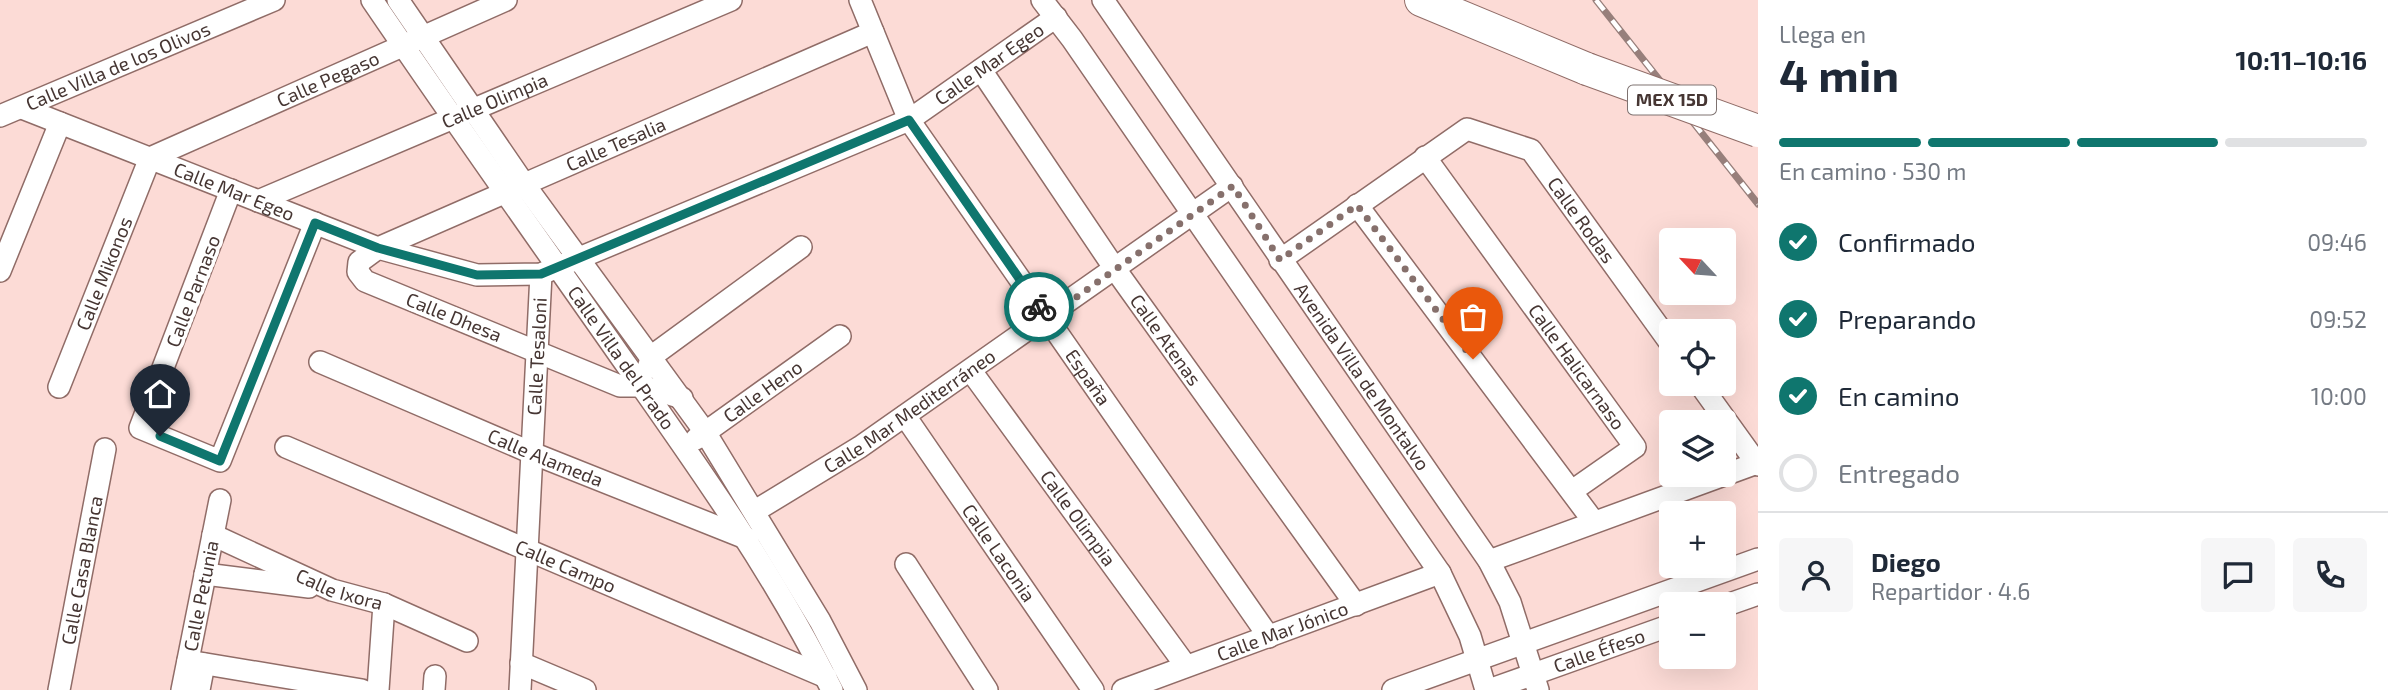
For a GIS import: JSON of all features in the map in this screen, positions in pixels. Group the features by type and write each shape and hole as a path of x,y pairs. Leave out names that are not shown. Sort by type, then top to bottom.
{"highway":[{"name":"MEX 15D","path":"1421,0 1587,69 1758,131"}],"street":[{"name":"Calle Villa de los Olivos","path":"0,116 274,0"},
{"name":"Calle Villa del Prado","path":"372,0 503,193 560,268 686,446 745,539 828,683"},
{"name":"Calle Villa del Prado","path":"398,0 524,184 560,268 652,356 705,432 773,541 853,683"},
{"name":"Calle Pegaso","path":"150,158 506,0"},
{"name":"Calle Olimpia","path":"258,201 731,0"},
{"name":"España","path":"860,0 909,120 1269,637"},
{"path":"1042,0 1440,573 1479,659 1487,690"},
{"name":"Avenida Villa de Montalvo","path":"1106,4 1489,561 1510,602 1535,683"},
{"name":"Calle Mar Egeo","path":"22,108 378,248 477,275 560,268 909,120 1056,17"},
{"name":"Calle Tesalia","path":"359,262 378,248 873,32"},
{"name":"Calle Atenas","path":"981,69 1115,269 1356,606"},
{"path":"0,271 60,123"},
{"name":"Calle Rodas","path":"1426,158 1467,129 1531,150 1659,327"},
{"name":"Calle Mikonos","path":"59,387 150,158"},
{"path":"1280,260 1426,158"},
{"name":"Calle Halicarnaso","path":"1426,158 1635,447 1572,491"},
{"name":"Calle Mar Mediterráneo","path":"755,512 971,371 1233,186"},
{"name":"Calle Parnaso","path":"232,190 140,428 220,461 315,223"},
{"path":"1357,205 1594,522"},
{"path":"642,386 652,356 801,247"},
{"name":"Calle Dhesa","path":"359,262 358,271 365,281 621,386 642,386 682,398"},
{"name":"Calle Tesaloni","path":"520,690 537,351 560,268"},
{"name":"Calle Heno","path":"686,446 840,336"},
{"name":"Calle Alameda","path":"320,362 532,453 745,539 773,541"},
{"name":"Calle Olimpia","path":"971,371 1186,666"},
{"path":"1489,561 1758,464 1708,396"},
{"name":"Calle Laconia","path":"905,416 1093,690"},
{"name":"Calle Campo","path":"286,447 828,683 853,683"},
{"name":"Calle Casa Blanca","path":"59,690 105,449"},
{"name":"Calle Petunia","path":"182,690 196,662 205,574 220,500"},
{"name":"Calle Ixora","path":"213,536 332,590 384,604 467,641"},
{"path":"1393,690 1758,559"},
{"path":"906,564 987,690"},
{"name":"Calle Mar Jónico","path":"1123,690 1440,573"},
{"path":"205,574 332,590"},
{"path":"1736,602 1758,594"},
{"path":"378,690 384,604"},
{"name":"Calle Éfeso","path":"1487,690 1535,683 1659,630"},
{"path":"198,690 196,662 362,690"},
{"path":"521,663 585,690"}],"railway":[{"path":"1596,0 1758,204"}],"way so far":[{"path":"1039,307 1047,318 1233,186 1280,260 1357,205 1473,359"}],"route":[{"path":"160,436 220,461 315,223 378,248 477,275 541,274 909,120 1039,307"}]}
